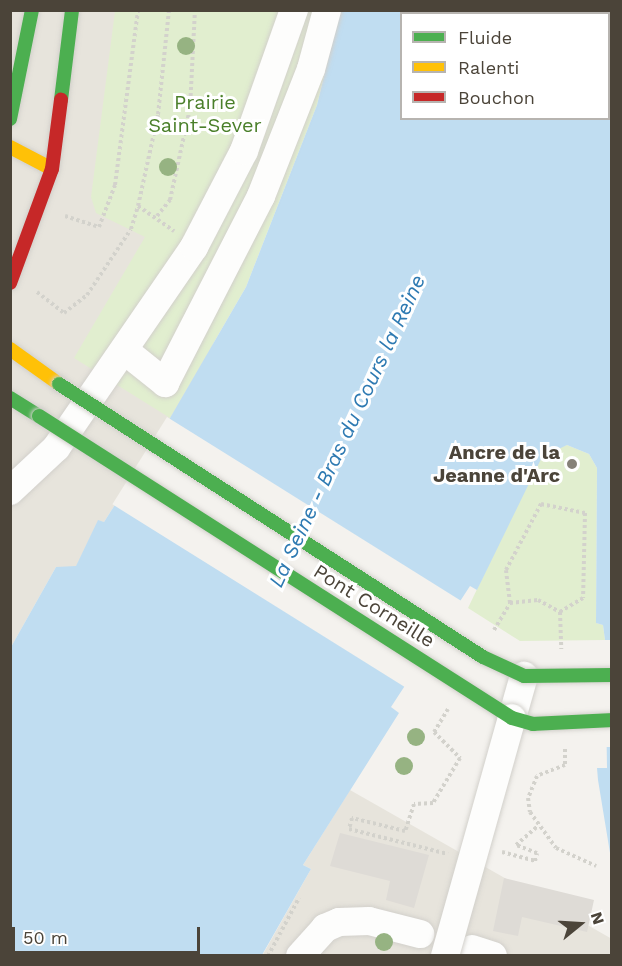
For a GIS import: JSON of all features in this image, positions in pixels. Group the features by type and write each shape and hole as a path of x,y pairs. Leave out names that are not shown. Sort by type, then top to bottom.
{"main road":[{"path":"10,119 32,10"},
{"path":"10,283 52,170 72,10"},
{"path":"10,147 52,170"},
{"name":"Pont Corneille","path":"10,349 58,384 469,649 524,676 612,675"},
{"name":"Pont Corneille","path":"10,398 512,718 534,724 612,720"}],"street":[{"path":"10,490 56,448 194,247 244,151 294,10"},
{"path":"124,350 165,383 261,196 310,69 327,10"},
{"path":"445,956 524,676"},
{"path":"300,956 325,928 339,922 369,921 420,934"}],"path":[{"path":"64,216 99,227 115,185 138,10"},
{"path":"28,285 64,313 87,295 131,229 158,115 169,10"},
{"path":"157,216 170,200 190,108 195,10"},
{"path":"138,206 157,216 194,247"},
{"path":"510,603 506,570 541,504 585,513 583,598 560,612"},
{"path":"414,804 405,831 351,818 349,829 449,854"},
{"path":"495,850 535,861 537,853 516,845 538,826"},
{"path":"268,956 298,898"}],"shaded area":[{"path":"11,11 340,11 207,360 104,522 98,521 76,567 56,567 11,647"},
{"path":"350,790 612,939 611,956 262,956 311,869 303,865"}],"green space":[{"name":"Prairie Saint-Sever","path":"115,11 340,11 317,105 246,287 170,418 74,358 145,237 96,213 91,197"},
{"path":"567,445 589,454 597,468 596,623 603,625 605,640 520,641 468,608 537,464 549,450"}],"water":[{"name":"La Seine - Bras du Cours la Reine","path":"340,11 611,11 611,859 597,768 607,768 605,640 603,625 596,623 597,468 589,454 567,445 542,457 477,590 470,586 391,707 399,713 303,865 311,869 262,955 11,956 11,647 56,567 76,566 98,520 104,522 170,418 246,287 317,105"}],"pier":[{"path":"167,417 463,602 408,689 112,504"},
{"path":"602,640 611,640 611,747 602,747"}],"building":[{"path":"340,833 429,855 414,908 386,900 390,881 330,866"},
{"path":"504,878 594,900 587,932 522,917 518,936 493,931"}],"traffic: fast":[{"path":"10,119 32,10"},
{"path":"61,100 72,10"},
{"path":"59,384 483,657 524,676 612,675"},
{"path":"10,398 39,416"},
{"path":"39,416 512,718 533,724 612,720"}],"traffic: slow":[{"path":"10,147 52,169"},
{"path":"10,349 59,384"}],"traffic: jam":[{"path":"10,283 52,169 61,100"}],"place":[{"name":"Ancre de la Jeanne d'Arc","path":"572,464"}]}
